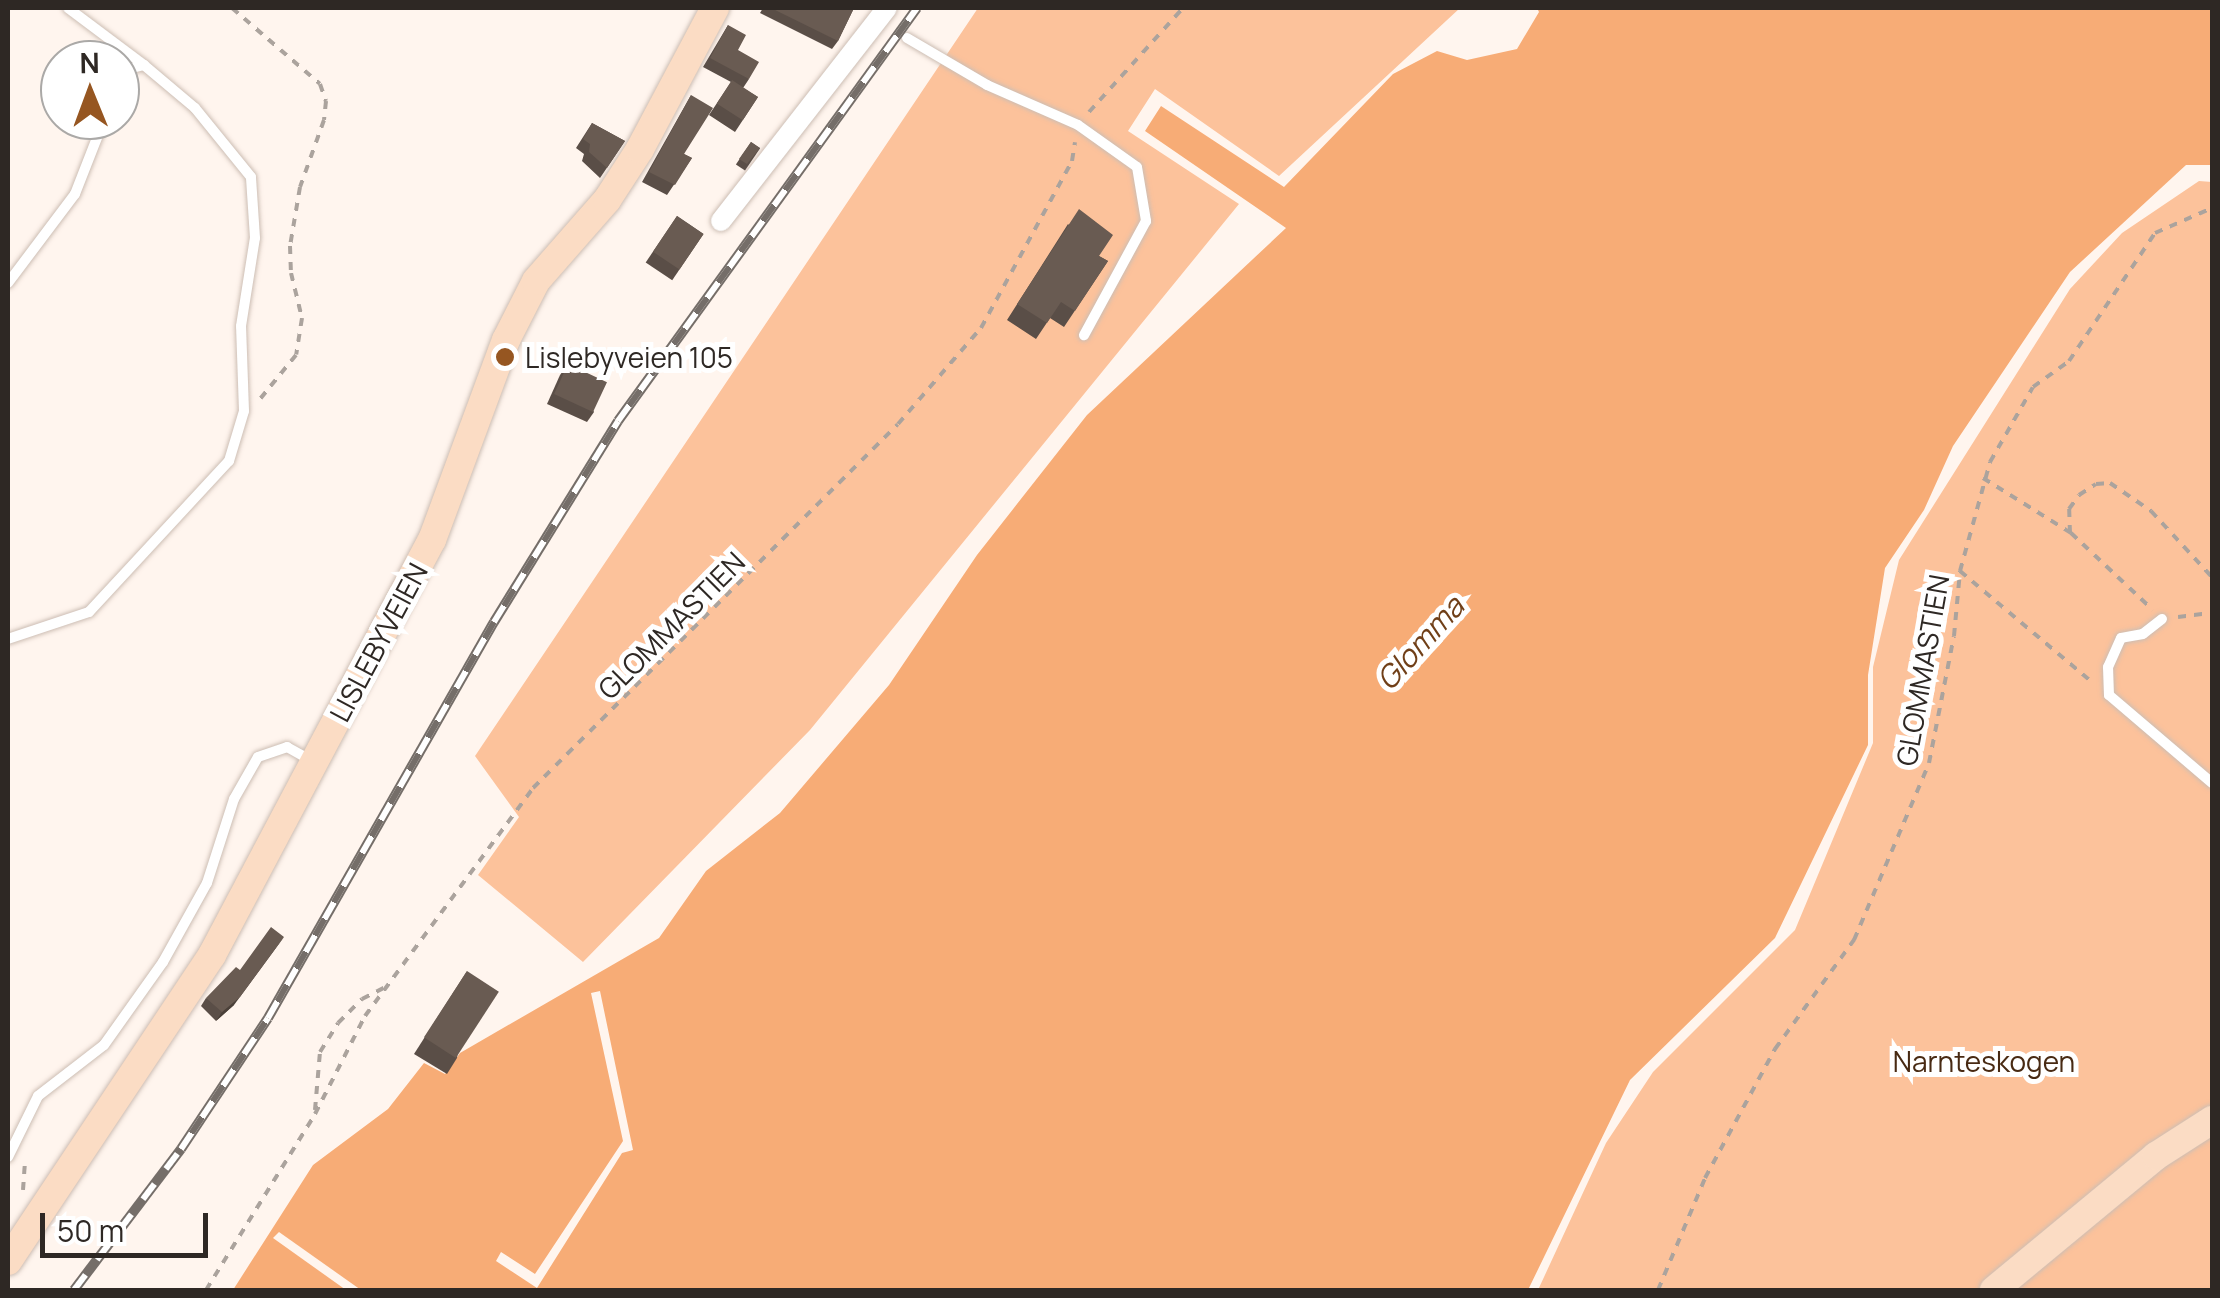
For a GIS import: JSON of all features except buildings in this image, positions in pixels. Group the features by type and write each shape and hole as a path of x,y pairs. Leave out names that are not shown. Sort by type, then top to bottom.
{"street":[{"name":"LISLEBYVEIEN","path":"8,1262 212,955 432,540 506,340 536,281 607,200 640,149 716,8"},
{"path":"721,221 886,17"},
{"path":"1994,1290 2156,1156 2212,1120"}],"lane":[{"path":"8,639 88,612 229,460 244,411 241,326 255,238 250,177 195,108 68,8"},
{"path":"907,38 987,86 1078,125 1137,167 1146,221 1084,334"},
{"path":"140,66 144,65"},
{"path":"8,282 75,194 96,140"},
{"path":"2162,618 2143,634 2121,638 2108,667 2108,696 2212,783"},
{"path":"8,1156 38,1096 104,1045 163,962 206,883 234,799 258,757 287,746 315,762"}],"path":[{"path":"232,8 320,84 326,102 324,120 300,188 290,246 291,272 302,318 296,355 244,411"},
{"name":"GLOMMASTIEN","path":"206,1290 315,1114 365,1016 533,788 898,424 981,328 1072,161 1078,125 1182,8"},
{"name":"GLOMMASTIEN","path":"1658,1290 1705,1178 1775,1048 1854,940 1930,763 1954,636 1960,571 1983,478 2033,387 2069,361 2154,233 2212,208"},
{"path":"1983,478 2071,534 2162,618 2212,614"},
{"path":"2071,534 2069,509 2079,495 2096,484 2110,484 2151,511 2212,576"},
{"path":"1960,571 2108,696"},
{"path":"315,1114 320,1052 338,1023 362,999 388,986"},
{"path":"23,1192 28,1117"}],"green space":[{"path":"978,8 1460,8 1279,176 1155,89 1128,131 1239,204 810,730 583,962 478,875 519,817 475,756"},
{"name":"Narnteskogen","path":"2199,181 2212,182 2212,1290 1538,1290 1606,1143 1653,1072 1795,930 1873,743 1873,667 1899,560 2070,289 2122,233"}],"water":[{"name":"Glomma","path":"1537,8 2212,8 2212,165 2186,165 2070,272 1953,446 1924,510 1885,568 1868,675 1868,745 1775,938 1630,1080 1528,1290 233,1290 313,1165 388,1109 424,1063 445,1074 460,1053 659,938 706,871 780,813 889,685 977,555 1087,415 1286,228 1145,131 1161,106 1284,187 1393,74 1437,51 1467,60 1517,49 1539,12"}],"pier":[{"path":"600,991 633,1150 622,1153 537,1288 496,1261 501,1252 535,1274 623,1141 591,993"},
{"path":"279,1232 361,1290 346,1290 273,1238"}],"railway":[{"path":"74,1290 181,1149 268,1018 494,622 618,421 917,8"}],"place":[{"name":"Lislebyveien 105","path":"505,357"}]}
